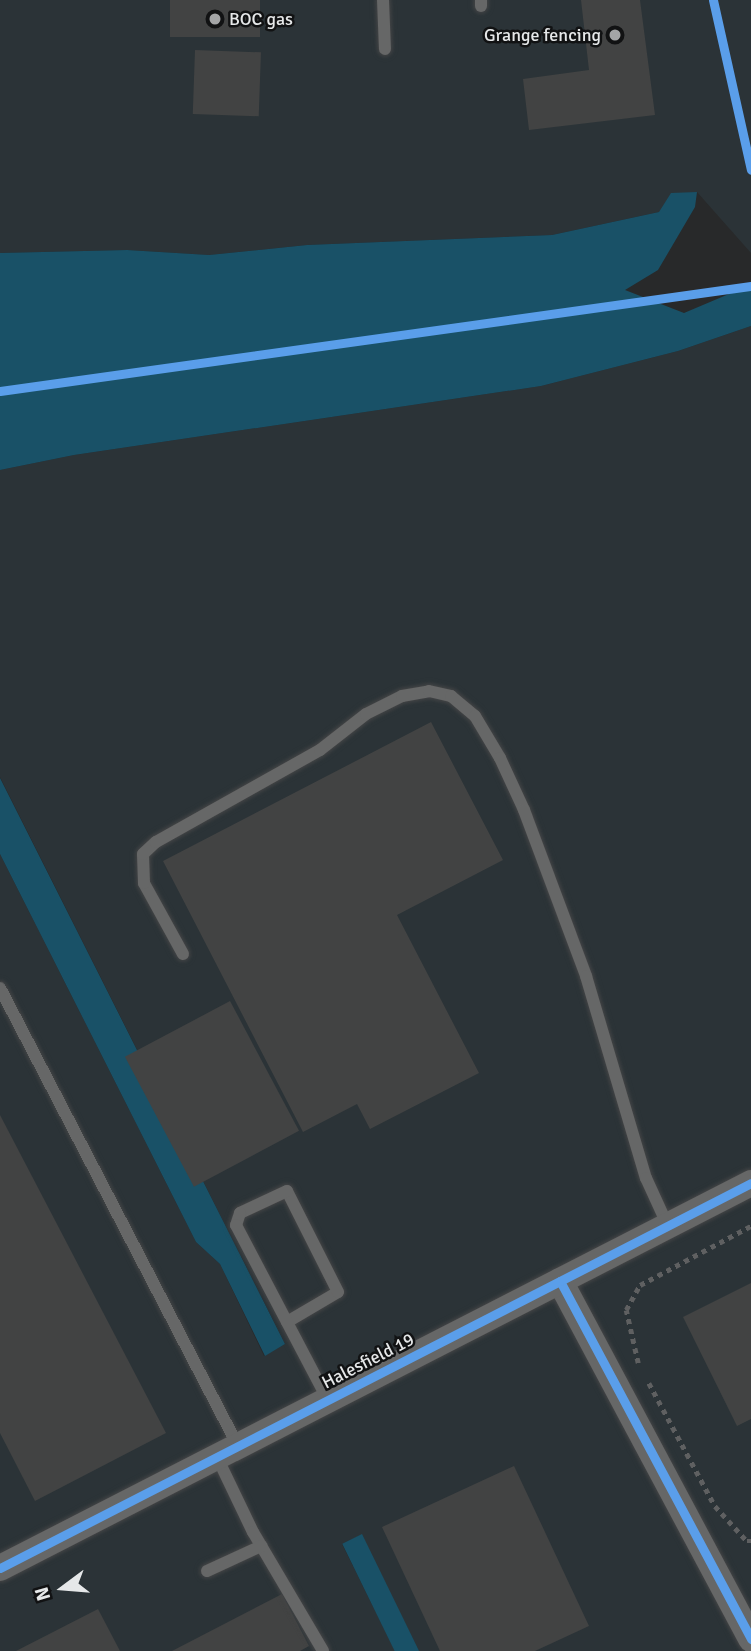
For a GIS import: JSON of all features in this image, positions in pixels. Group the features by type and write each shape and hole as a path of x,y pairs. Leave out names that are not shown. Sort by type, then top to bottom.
{"street":[{"name":"Halesfield 19","path":"0,1568 751,1183"},
{"path":"560,1281 744,1607 751,1639"},
{"path":"738,1651 751,1644"}],"lane":[{"path":"383,0 385,49"},
{"path":"183,954 144,883 143,854 156,842 320,750 366,714 402,696 429,691 451,696 475,716 500,758 524,810 586,976 646,1178 668,1226"},
{"path":"0,988 227,1451 261,1546 323,1651"},
{"path":"287,1322 338,1292 287,1191 240,1213 236,1225 328,1400"},
{"path":"207,1571 261,1546"}],"path":[{"path":"751,1226 640,1285 626,1310 636,1360 708,1494 723,1515 747,1541 751,1541"}],"shaded area":[{"path":"0,0 751,0 751,253 697,192 659,212 552,235 307,245 209,255 127,250 0,253"},
{"path":"697,192 695,207 658,270 625,290 684,313 736,291 751,288 751,326 678,351 541,386 74,455 0,470 0,253 127,250 209,255 307,245 552,235 659,212 671,193"},
{"path":"751,326 751,1651 419,1651 361,1535 342,1544 395,1651 0,1651 0,854 196,1242 220,1264 264,1356 285,1344 0,777 0,470 74,455 541,386 678,351"},
{"path":"0,778 285,1344 265,1356 220,1264 196,1242 0,854"},
{"path":"362,1534 419,1651 395,1651 342,1544"}],"building":[{"name":"BOC gas","path":"170,0 260,0 260,37 170,37"},
{"name":"Grange fencing","path":"581,0 640,0 655,115 529,130 523,79 589,70"},
{"path":"195,50 261,52 259,116 193,114"},
{"path":"431,722 503,860 397,915 479,1073 370,1129 357,1104 303,1132 163,861"},
{"path":"230,1001 299,1131 194,1187 125,1057"},
{"path":"0,1115 166,1433 35,1501 0,1433"},
{"path":"751,1283 751,1419 737,1426 683,1317"},
{"path":"514,1466 589,1626 535,1651 440,1651 382,1527"},
{"path":"282,1594 309,1646 300,1651 172,1651"},
{"path":"98,1609 120,1651 16,1651"}],"cycle path":[{"path":"713,0 751,170"},
{"path":"0,391 751,286"},
{"path":"0,1568 751,1183"},
{"path":"560,1281 751,1639"}],"place":[{"name":"BOC gas","path":"215,19"},
{"name":"Grange fencing","path":"615,35"}]}
